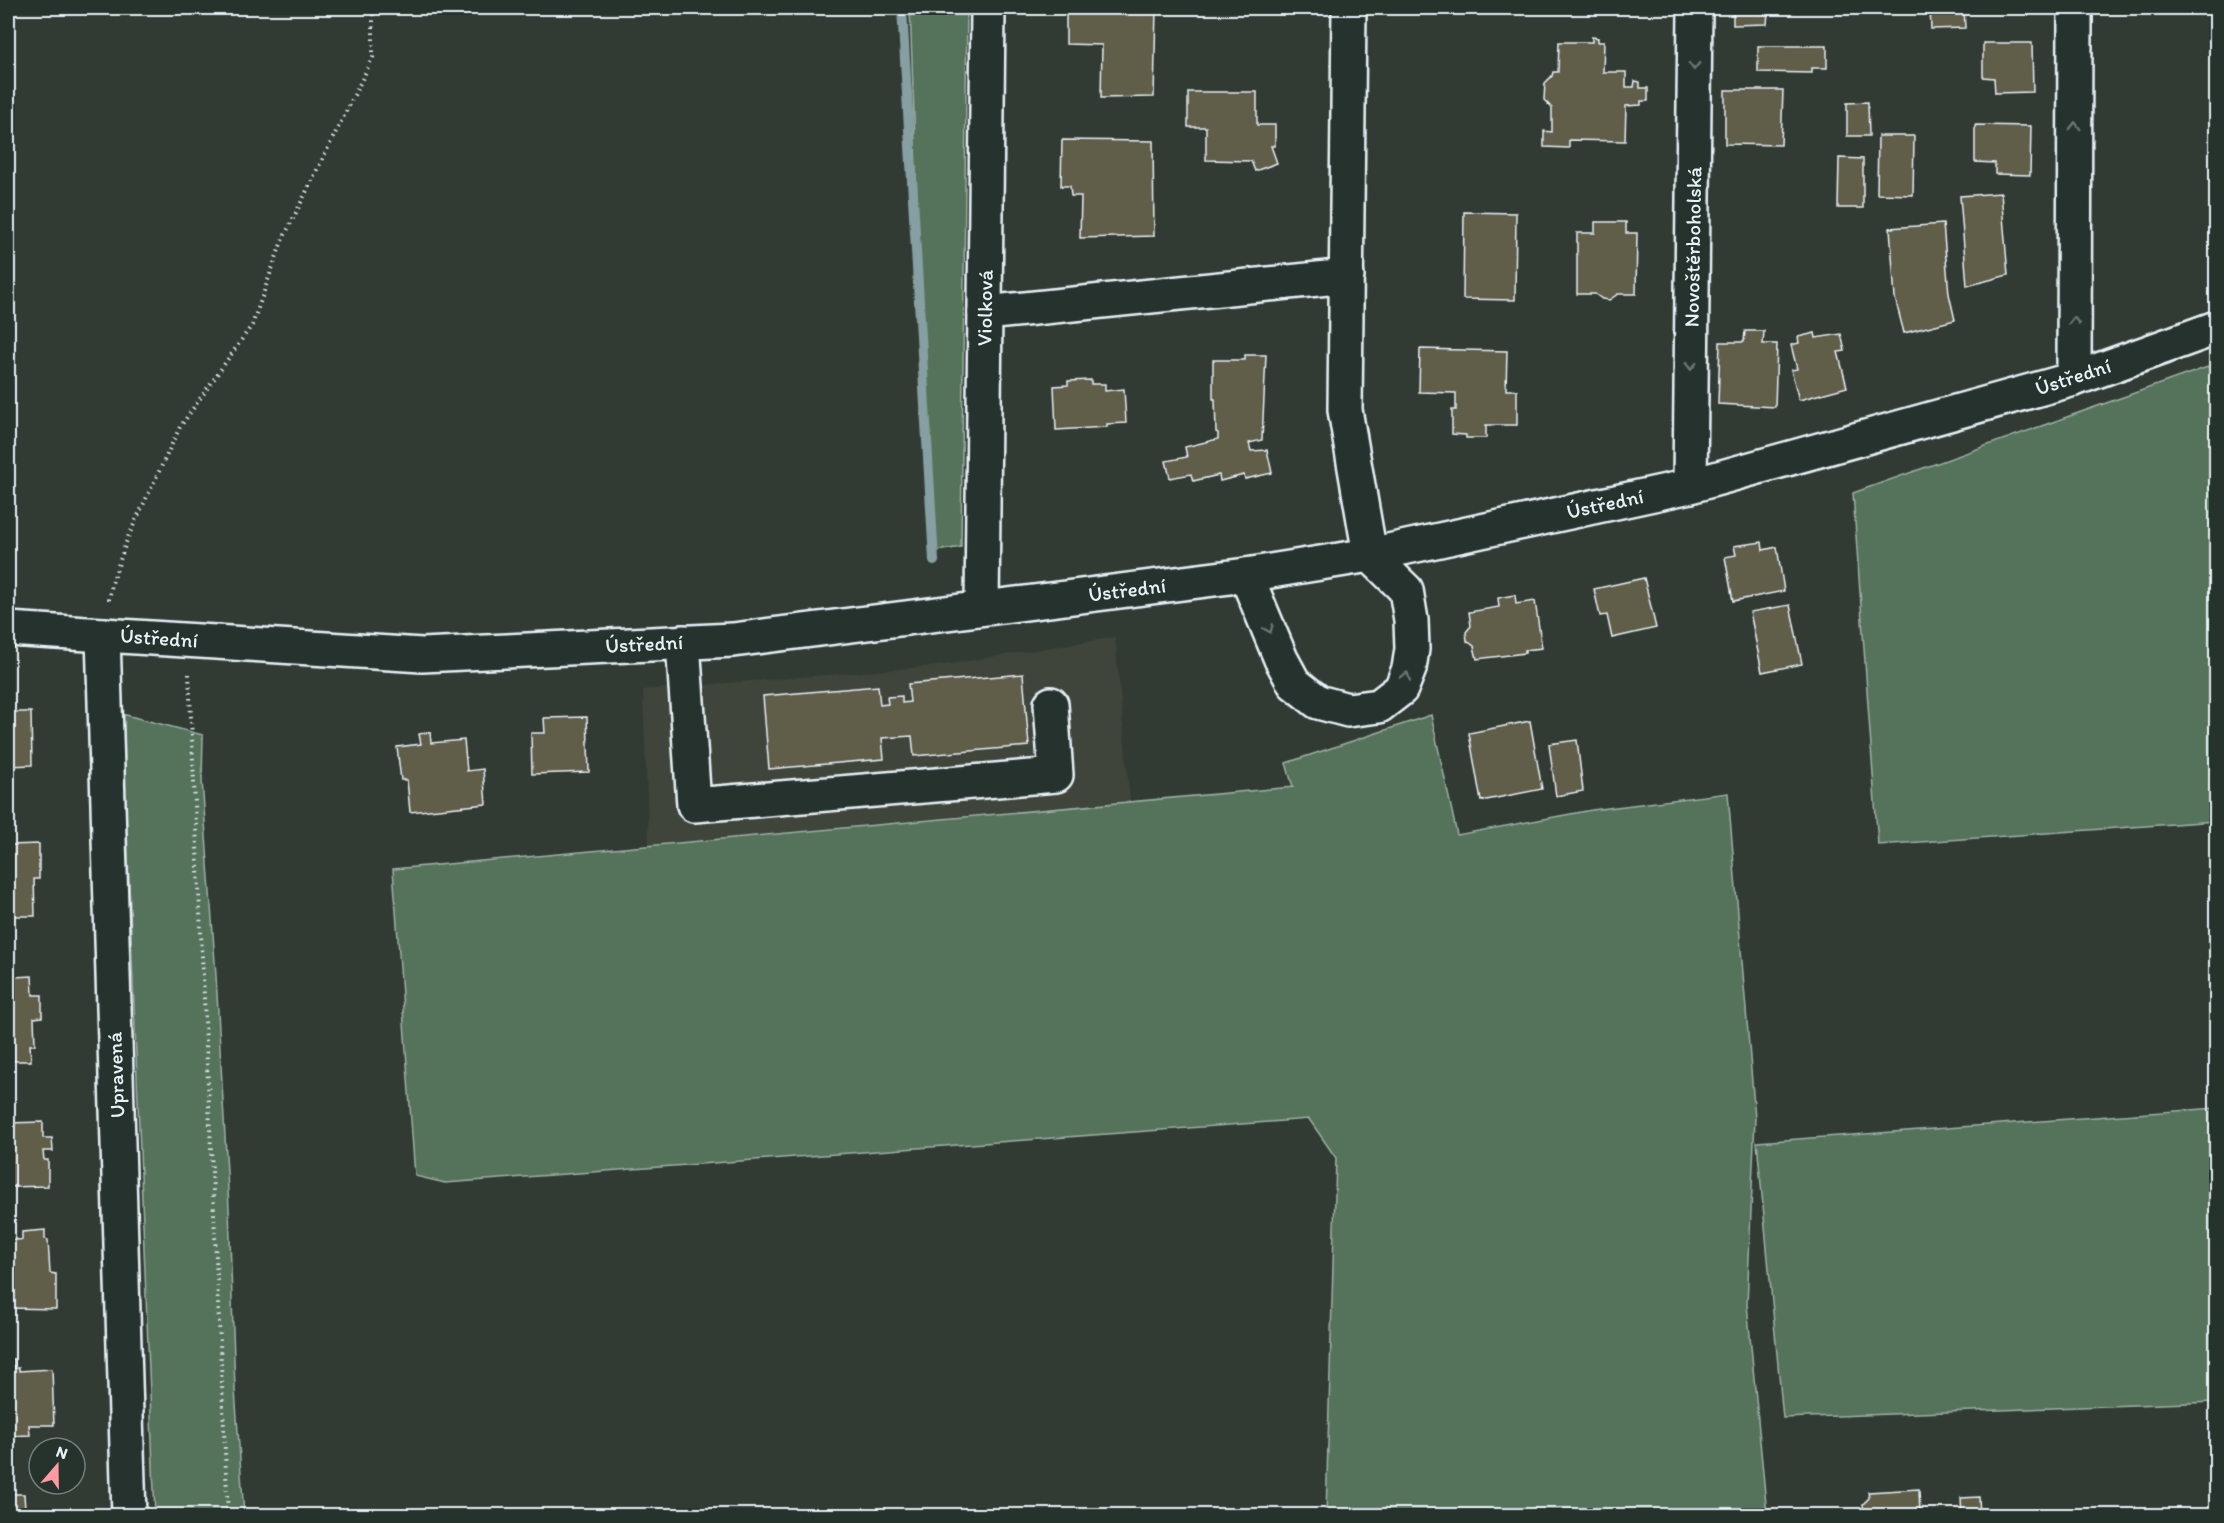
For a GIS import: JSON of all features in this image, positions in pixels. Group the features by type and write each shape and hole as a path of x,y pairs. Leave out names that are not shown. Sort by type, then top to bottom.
{"street":[{"name":"Violková","path":"982,608 988,8"},
{"path":"1246,575 1281,659 1294,683 1318,702 1348,710 1379,706 1401,689 1409,669 1411,620 1406,590 1370,555 1345,410 1349,8"},
{"name":"Novoštěrboholská","path":"1690,486 1695,8"},
{"path":"2074,379 2075,8"},
{"path":"985,313 1347,276"},
{"name":"Ústřední","path":"8,629 422,655 733,640 1246,575 1370,555 1690,486 2074,379 2217,328"},
{"name":"Upravená","path":"103,635 129,1515"},
{"path":"683,642 694,805 1056,775 1051,704"}],"path":[{"path":"103,635 112,583 125,546 180,427 252,325 282,241 373,57 373,8"},
{"path":"187,640 228,1515"}],"shaded area":[{"path":"1115,637 1130,801 649,845 643,690 937,666"}],"green space":[{"path":"910,8 967,8 961,547 930,552"},
{"path":"2216,364 2216,821 1878,845 1853,493"},
{"path":"122,714 203,735 202,780 216,976 229,1208 235,1390 244,1515 155,1515"},
{"path":"1431,715 1457,835 1592,810 1728,793 1755,1118 1747,1304 1767,1515 1326,1515 1336,1158 1309,1119 445,1183 415,1176 393,869 1293,787 1286,763"},
{"path":"2216,1108 2216,1402 1783,1418 1757,1142"}],"building":[{"path":"1066,8 1156,8 1154,97 1101,98 1102,45 1066,44"},
{"path":"1733,8 1793,8 1793,12 1768,12 1767,24 1733,25"},
{"path":"1964,8 1965,28 1931,29 1930,9"},
{"path":"1986,8 2031,8 2030,11 1986,10"},
{"path":"1592,37 1598,38 1598,42 1604,42 1603,72 1626,72 1626,87 1634,87 1635,81 1640,82 1640,88 1648,88 1648,101 1641,101 1641,105 1626,106 1625,141 1569,140 1569,148 1544,147 1544,131 1552,132 1552,108 1544,100 1545,83 1553,72 1558,72 1559,42 1592,42"},
{"path":"1983,43 2032,43 2033,92 1995,93 1994,78 1983,77"},
{"path":"1758,46 1827,46 1827,68 1812,68 1812,73 1758,72"},
{"path":"1725,90 1783,90 1781,145 1725,144"},
{"path":"1188,92 1257,92 1257,125 1275,125 1275,146 1271,146 1277,163 1255,171 1251,161 1206,160 1206,127 1188,127"},
{"path":"1868,102 1869,136 1847,136 1847,103"},
{"path":"1975,125 2031,126 2030,175 1995,174 1995,163 1975,162"},
{"path":"1878,136 1914,136 1913,195 1877,194"},
{"path":"1062,140 1153,141 1154,236 1080,238 1081,196 1071,196 1070,186 1061,186"},
{"path":"1839,158 1863,159 1863,208 1838,208"},
{"path":"2001,193 2008,275 1967,286 1960,196"},
{"path":"1464,212 1516,213 1515,300 1463,299"},
{"path":"1595,222 1626,222 1626,233 1637,233 1636,294 1618,294 1609,300 1602,299 1595,294 1577,294 1577,233 1595,233"},
{"path":"1943,224 1949,294 1955,320 1904,333 1895,298 1890,228"},
{"path":"1745,331 1764,331 1763,344 1777,344 1775,407 1718,404 1720,342 1744,342"},
{"path":"1815,333 1816,338 1841,334 1845,351 1838,352 1847,387 1799,400 1791,370 1797,369 1791,345 1799,343 1798,337"},
{"path":"1420,349 1507,351 1506,390 1517,390 1517,425 1486,425 1486,438 1466,438 1466,435 1452,434 1452,410 1456,410 1456,393 1419,392"},
{"path":"1245,355 1266,355 1262,440 1249,443 1251,451 1267,450 1272,473 1245,479 1244,475 1220,481 1219,475 1193,481 1191,474 1170,478 1166,461 1187,457 1185,447 1218,439 1215,399 1213,399 1213,360 1245,360"},
{"path":"1091,380 1091,384 1105,384 1105,391 1124,389 1126,423 1107,424 1107,427 1056,430 1054,386 1068,385 1068,381"},
{"path":"1762,542 1763,550 1777,547 1784,591 1733,601 1725,557 1736,555 1734,546"},
{"path":"1644,578 1656,628 1612,638 1607,615 1600,616 1594,589"},
{"path":"1515,595 1516,604 1535,601 1542,648 1525,650 1525,653 1477,659 1474,646 1467,641 1466,632 1471,626 1469,612 1499,607 1498,598"},
{"path":"1790,605 1802,664 1762,672 1750,612"},
{"path":"1023,674 1029,746 914,756 912,736 882,738 884,759 769,769 763,696 878,686 880,705 888,704 887,697 902,696 902,703 910,702 908,684"},
{"path":"8,712 31,712 32,765 8,766"},
{"path":"587,717 589,772 532,774 531,733 545,733 544,718"},
{"path":"1530,721 1542,789 1481,801 1469,733"},
{"path":"430,732 431,743 464,740 467,771 483,769 486,804 410,812 407,780 401,780 397,747 421,744 419,734"},
{"path":"1577,740 1583,791 1556,796 1549,744"},
{"path":"39,844 39,879 34,879 35,916 8,916 8,845"},
{"path":"8,972 13,972 14,977 32,976 33,995 42,995 42,1017 34,1018 35,1045 30,1045 31,1061 13,1061 13,1046 8,1046"},
{"path":"43,1122 43,1138 52,1138 53,1151 43,1151 44,1160 48,1160 48,1186 8,1187 8,1123"},
{"path":"45,1230 45,1239 48,1240 50,1273 56,1274 56,1309 8,1308 8,1239 22,1240 22,1232"},
{"path":"14,1359 14,1368 19,1368 19,1371 52,1369 54,1425 29,1425 30,1435 8,1436 8,1360"},
{"path":"1919,1489 1920,1516 1864,1516 1863,1504 1869,1498 1868,1492"},
{"path":"8,1494 24,1494 25,1509 58,1508 58,1516 8,1516"},
{"path":"1979,1497 1980,1516 1962,1516 1961,1498"}],"waterway":[{"path":"902,8 934,561"}]}
